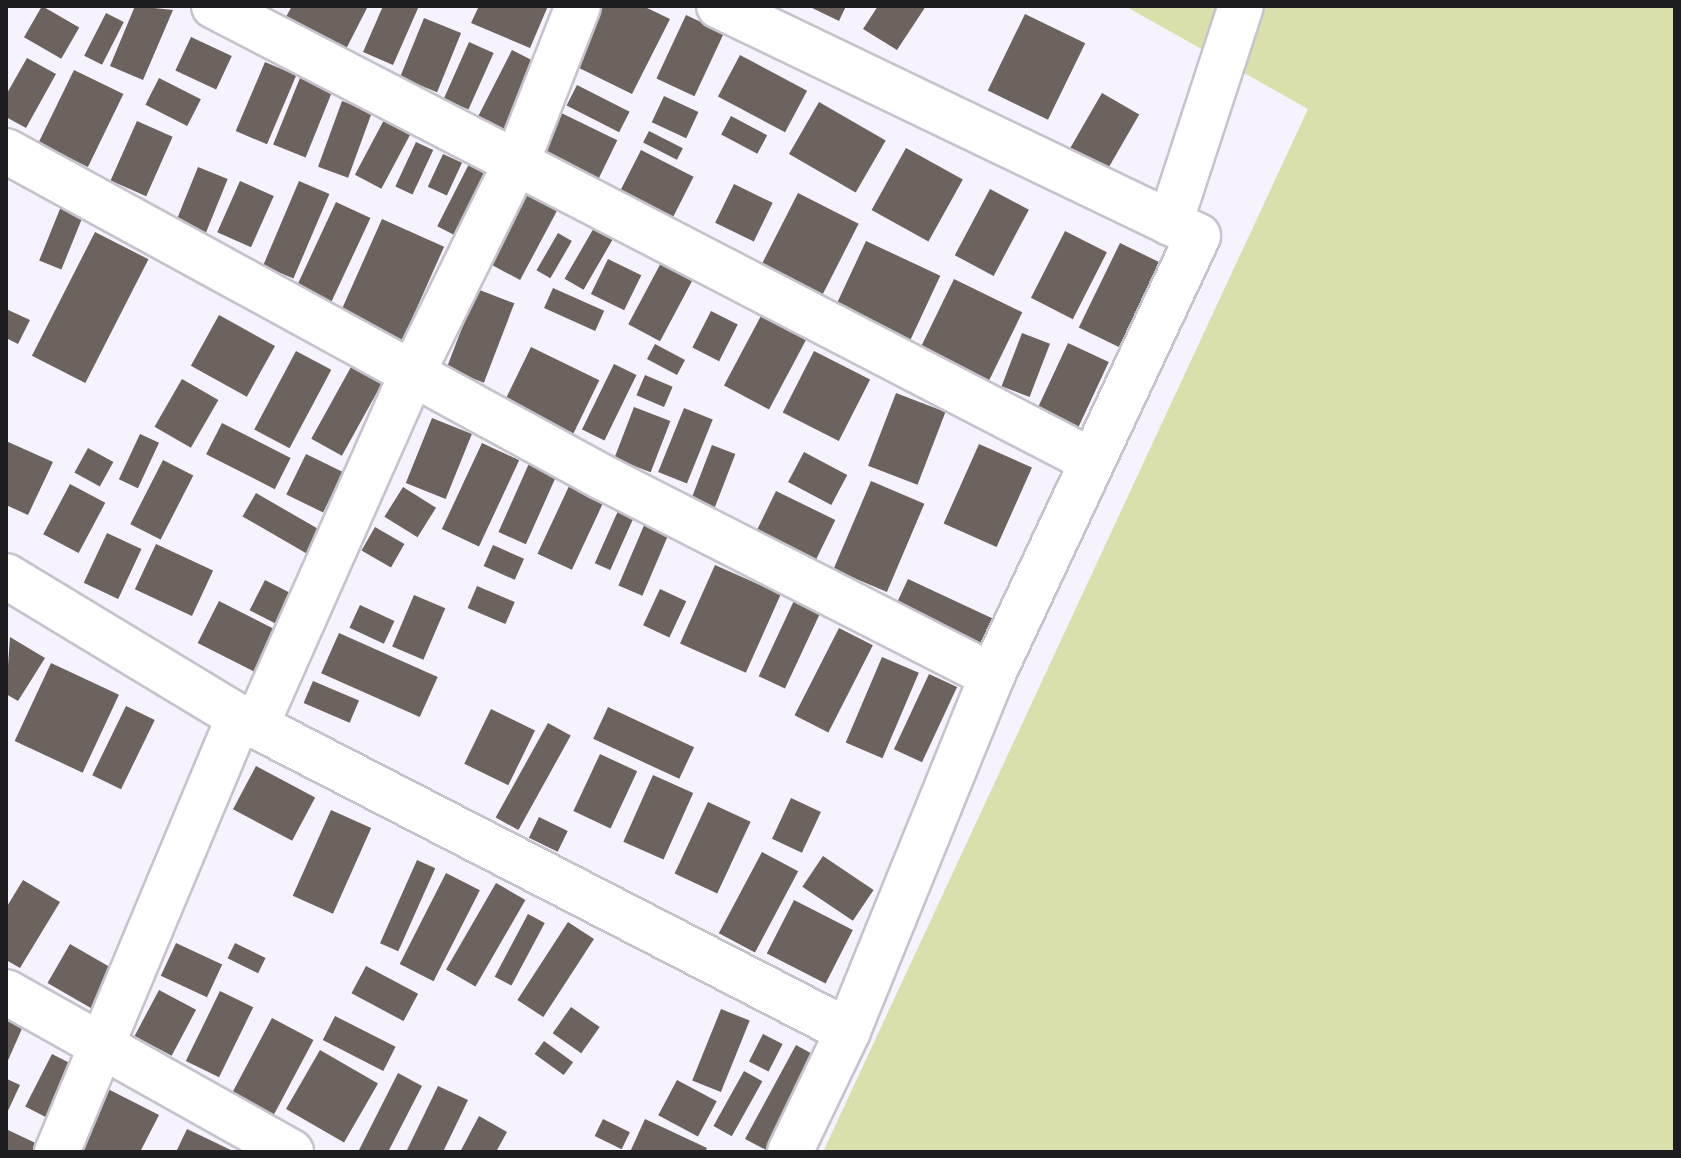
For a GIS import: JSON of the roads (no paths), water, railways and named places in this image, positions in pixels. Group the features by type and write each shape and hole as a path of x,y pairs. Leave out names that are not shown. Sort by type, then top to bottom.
{"street":[{"path":"214,6 518,159 1092,461"},
{"path":"57,1152 248,721 412,374 518,159 578,6"},
{"path":"719,6 1198,236 992,676 848,1031 790,1152"},
{"path":"1170,223 1241,6"},
{"path":"6,151 412,374 992,676"},
{"path":"6,576 248,721 848,1031"},
{"path":"6,992 291,1152"}]}
